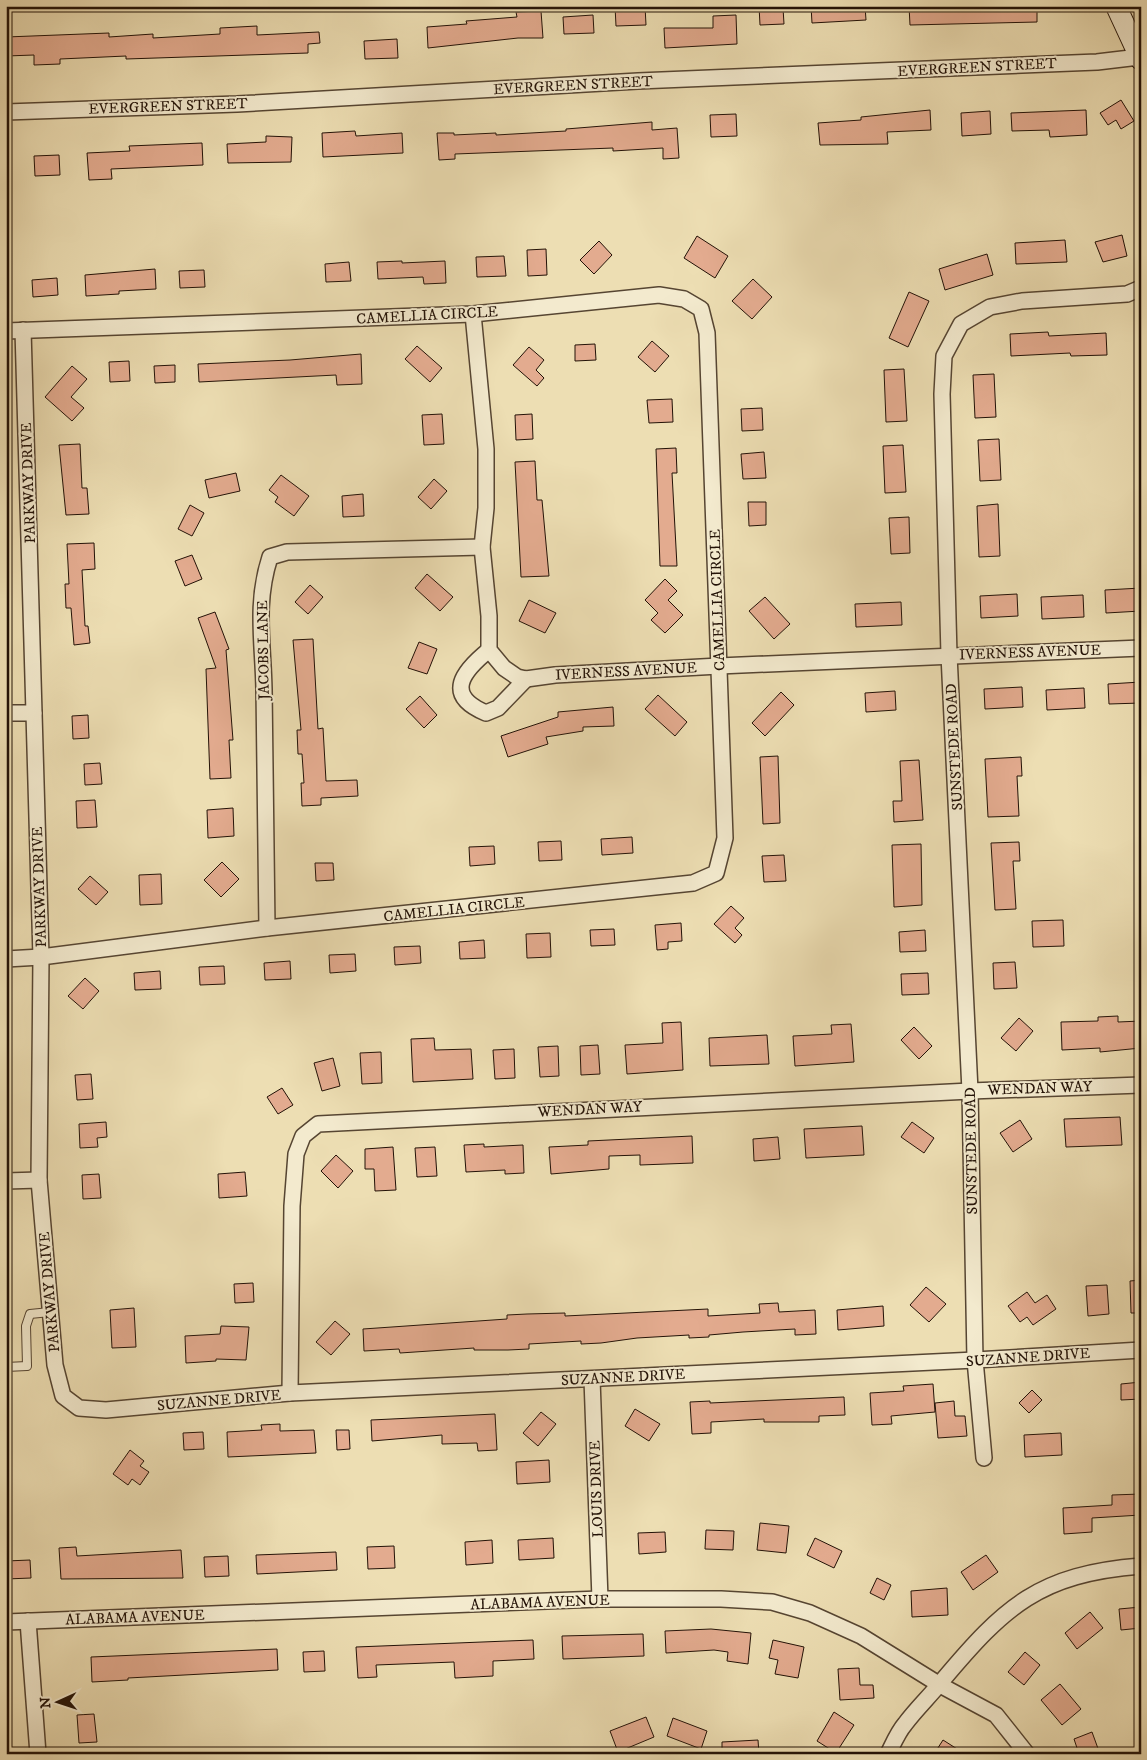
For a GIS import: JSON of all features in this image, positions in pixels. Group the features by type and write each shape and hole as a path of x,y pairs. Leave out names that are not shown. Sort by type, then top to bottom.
{"street":[{"path":"1116,6 1140,59"},
{"name":"EVERGREEN STREET","path":"6,112 236,104 638,81 1140,59"},
{"name":"SUNSTEDE ROAD","path":"984,1458 975,1360 970,1091 949,655 942,394 944,356 961,324 990,307 1022,301 1127,294 1141,288"},
{"name":"CAMELLIA CIRCLE","path":"6,331 473,314 659,295 684,299 701,309 707,333 725,838 716,873 693,884 267,928 41,957 6,958"},
{"path":"473,314 486,449 486,508 482,547 489,616 489,650 504,668 517,677 526,679"},
{"name":"PARKWAY DRIVE","path":"24,330 41,957 39,1180 55,1365 63,1396 79,1408 106,1410"},
{"name":"JACOBS LANE","path":"267,928 264,678 260,607 263,578 270,557 287,552 482,547"},
{"name":"IVERNESS AVENUE","path":"526,679 555,675 720,666 1141,648"},
{"path":"489,650 469,666 462,678 462,690 467,701 474,708 486,713 498,708 526,679"},
{"path":"6,713 34,713"},
{"name":"WENDAN WAY","path":"290,1393 292,1206 296,1154 302,1136 318,1124 970,1091 1141,1085"},
{"path":"6,1181 39,1180"},
{"name":"SUZANNE DRIVE","path":"106,1410 290,1393 975,1360 1141,1350"},
{"name":"LOUIS DRIVE","path":"592,1379 600,1599"},
{"path":"888,1754 904,1725 940,1685 976,1640 1007,1611 1041,1589 1076,1576 1141,1566"},
{"name":"ALABAMA AVENUE","path":"6,1622 600,1599 721,1599 772,1602 810,1613 861,1636 940,1685 996,1715 1027,1754"},
{"path":"28,1621 38,1754"}],"lane":[{"path":"6,1367 27,1366 26,1326 30,1314 50,1312"}],"building":[{"path":"615,6 645,6 646,25 616,26"},
{"path":"759,6 783,8 784,24 760,25"},
{"path":"811,6 865,6 866,20 812,23"},
{"path":"909,6 1037,6 1037,22 910,25"},
{"path":"541,11 543,38 518,38 428,48 427,27 467,24 466,21 517,17 516,12"},
{"path":"593,15 594,33 564,34 563,17"},
{"path":"736,15 737,44 665,48 664,28 713,28 713,16"},
{"path":"257,26 257,35 319,32 320,43 308,44 308,53 126,59 126,56 60,59 60,64 34,65 34,55 6,56 6,37 109,33 109,37 153,34 153,38 220,34 220,28"},
{"path":"397,39 398,58 365,59 364,41"},
{"path":"1121,100 1134,121 1121,129 1116,120 1108,125 1100,113"},
{"path":"930,110 931,130 887,132 888,144 820,145 818,123 861,120 861,117"},
{"path":"1086,110 1087,135 1050,137 1049,130 1012,131 1011,113"},
{"path":"990,111 991,134 962,136 961,113"},
{"path":"736,114 737,136 711,137 710,115"},
{"path":"652,122 652,130 677,128 679,158 663,159 663,148 613,151 613,148 455,154 455,159 439,160 437,133 454,133 454,135 496,133 496,135 566,131 566,129"},
{"path":"355,131 356,136 402,133 403,153 323,157 322,133"},
{"path":"266,136 292,137 291,162 228,163 227,144 266,142"},
{"path":"202,143 203,165 111,169 112,179 89,180 87,153 130,151 129,146"},
{"path":"59,155 60,175 35,176 34,156"},
{"path":"1122,235 1127,256 1103,262 1095,242"},
{"path":"697,236 728,256 715,278 684,258"},
{"path":"1065,240 1067,262 1016,264 1015,243"},
{"path":"599,241 612,255 594,274 580,260"},
{"path":"546,249 547,275 528,276 527,250"},
{"path":"987,254 993,275 945,290 939,269"},
{"path":"504,256 506,276 477,277 476,257"},
{"path":"402,261 402,263 445,261 446,283 424,284 423,277 378,279 377,262"},
{"path":"349,262 351,281 326,282 325,264"},
{"path":"155,269 156,289 119,291 119,294 86,296 85,275"},
{"path":"204,270 205,287 180,288 179,271"},
{"path":"57,278 58,295 33,297 32,280"},
{"path":"753,279 772,297 752,319 732,301"},
{"path":"909,292 929,301 908,347 889,338"},
{"path":"1048,332 1049,336 1106,333 1107,355 1071,356 1070,353 1011,356 1010,334"},
{"path":"652,341 669,356 655,372 638,357"},
{"path":"595,344 596,360 575,361 575,345"},
{"path":"417,346 442,368 430,382 405,359"},
{"path":"529,347 544,360 536,370 544,378 537,386 513,365"},
{"path":"361,354 362,384 337,385 336,375 199,382 198,364 290,360"},
{"path":"129,361 130,381 110,382 109,362"},
{"path":"175,365 175,382 155,383 154,366"},
{"path":"72,366 87,379 71,397 84,408 72,421 45,397"},
{"path":"904,369 907,421 886,422 884,370"},
{"path":"994,374 996,417 975,418 973,375"},
{"path":"672,399 673,422 649,423 647,400"},
{"path":"762,408 763,430 742,431 741,409"},
{"path":"442,414 444,444 424,445 422,415"},
{"path":"532,414 533,439 516,440 515,415"},
{"path":"999,439 1001,480 980,481 978,440"},
{"path":"80,444 82,488 87,488 89,514 66,515 59,445"},
{"path":"903,445 906,492 885,493 883,446"},
{"path":"676,448 677,473 672,473 677,566 660,566 656,449"},
{"path":"764,452 766,478 743,479 741,454"},
{"path":"535,461 537,500 542,500 549,576 521,577 515,462"},
{"path":"236,473 240,491 209,498 205,480"},
{"path":"281,475 309,496 294,516 275,502 278,497 269,490"},
{"path":"434,479 447,491 431,509 418,497"},
{"path":"363,494 364,516 343,517 342,496"},
{"path":"748,502 766,502 766,525 749,526"},
{"path":"998,504 1000,556 979,557 977,506"},
{"path":"190,505 204,513 192,536 178,529"},
{"path":"909,517 910,553 891,554 889,518"},
{"path":"94,543 95,569 82,570 85,626 88,626 90,643 74,645 71,608 66,608 65,584 69,584 67,544"},
{"path":"192,555 202,579 185,586 175,561"},
{"path":"427,574 453,597 440,611 415,588"},
{"path":"665,579 677,591 668,600 683,615 665,633 651,620 658,613 645,600"},
{"path":"310,585 323,597 308,614 295,602"},
{"path":"1141,588 1141,611 1106,613 1105,590"},
{"path":"1017,594 1018,616 981,618 980,596"},
{"path":"1083,595 1084,617 1042,619 1041,597"},
{"path":"765,597 790,624 774,639 749,611"},
{"path":"529,600 556,613 545,633 519,621"},
{"path":"901,602 902,625 856,627 855,604"},
{"path":"215,612 229,649 226,650 233,740 229,740 231,778 210,779 206,669 216,668 198,618"},
{"path":"313,639 318,729 323,728 326,781 357,780 358,796 321,798 321,805 302,806 301,783 304,783 302,754 298,754 297,730 301,730 293,640"},
{"path":"419,642 437,649 427,674 408,668"},
{"path":"1141,682 1141,703 1109,704 1108,684"},
{"path":"1022,687 1023,707 985,709 984,689"},
{"path":"1084,688 1085,708 1047,710 1046,690"},
{"path":"895,691 896,710 866,712 865,693"},
{"path":"781,692 794,705 765,736 752,723"},
{"path":"658,695 687,722 675,736 645,709"},
{"path":"420,696 437,715 424,728 406,709"},
{"path":"613,707 614,726 583,727 583,731 546,737 548,744 508,757 501,736 558,717 558,712"},
{"path":"88,715 89,738 73,739 72,716"},
{"path":"778,756 780,823 763,824 760,757"},
{"path":"1021,757 1022,776 1017,776 1019,816 988,817 985,759"},
{"path":"919,760 923,820 894,822 893,801 902,801 900,761"},
{"path":"100,763 102,784 85,785 84,764"},
{"path":"95,800 97,827 77,828 76,801"},
{"path":"233,808 234,836 208,838 207,810"},
{"path":"632,837 633,853 602,855 601,839"},
{"path":"561,841 562,860 539,861 538,842"},
{"path":"1019,842 1020,861 1013,861 1016,909 995,910 991,843"},
{"path":"921,844 922,905 894,907 892,845"},
{"path":"494,846 495,864 470,866 469,847"},
{"path":"784,855 786,881 764,882 762,856"},
{"path":"222,862 239,879 221,897 204,880"},
{"path":"315,863 333,863 334,880 316,881"},
{"path":"161,874 162,904 140,905 139,875"},
{"path":"90,876 108,892 96,905 78,889"},
{"path":"731,906 744,918 735,928 742,935 735,943 714,924"},
{"path":"1063,920 1064,946 1033,947 1032,921"},
{"path":"681,923 682,941 668,942 668,949 657,950 655,925"},
{"path":"614,929 615,945 591,946 590,930"},
{"path":"925,930 926,951 900,952 899,932"},
{"path":"550,933 551,957 527,958 526,934"},
{"path":"484,940 485,958 460,959 459,942"},
{"path":"420,946 421,963 395,965 394,947"},
{"path":"355,954 356,971 330,973 329,955"},
{"path":"290,961 291,979 265,980 264,963"},
{"path":"1015,962 1017,988 994,989 993,963"},
{"path":"224,966 225,984 200,985 199,967"},
{"path":"160,971 161,989 135,990 134,973"},
{"path":"928,973 929,994 902,995 901,974"},
{"path":"85,978 99,991 83,1009 68,996"},
{"path":"1118,1016 1118,1022 1141,1021 1141,1048 1100,1052 1100,1048 1062,1050 1061,1022 1098,1021 1098,1017"},
{"path":"1019,1018 1033,1031 1016,1051 1001,1038"},
{"path":"681,1022 683,1070 627,1074 625,1045 663,1043 662,1023"},
{"path":"851,1024 854,1062 795,1066 793,1036 832,1034 831,1025"},
{"path":"914,1027 932,1046 919,1059 901,1040"},
{"path":"767,1035 769,1064 710,1066 709,1038"},
{"path":"434,1038 435,1050 471,1049 473,1079 413,1082 411,1039"},
{"path":"598,1045 600,1074 581,1075 580,1046"},
{"path":"558,1046 559,1076 540,1077 538,1047"},
{"path":"514,1049 515,1078 495,1079 493,1050"},
{"path":"381,1052 382,1083 362,1084 360,1053"},
{"path":"333,1058 340,1086 322,1091 314,1063"},
{"path":"91,1074 93,1099 77,1100 75,1075"},
{"path":"282,1088 293,1105 278,1114 267,1097"},
{"path":"1120,1117 1122,1145 1066,1147 1064,1119"},
{"path":"1020,1120 1032,1139 1013,1152 1000,1133"},
{"path":"106,1122 107,1137 97,1138 98,1147 80,1148 79,1124"},
{"path":"912,1122 934,1138 924,1153 901,1137"},
{"path":"862,1126 864,1155 806,1158 804,1129"},
{"path":"692,1136 693,1163 640,1165 640,1155 609,1156 609,1169 551,1174 549,1147 588,1145 588,1141"},
{"path":"778,1137 780,1159 754,1161 753,1139"},
{"path":"484,1144 484,1147 523,1145 524,1173 505,1174 505,1170 466,1172 464,1145"},
{"path":"393,1147 396,1190 375,1191 374,1169 365,1169 365,1149"},
{"path":"435,1147 437,1176 417,1177 415,1148"},
{"path":"336,1155 353,1171 338,1188 321,1171"},
{"path":"245,1172 247,1196 219,1198 218,1174"},
{"path":"99,1174 101,1198 83,1199 82,1175"},
{"path":"1141,1280 1141,1313 1131,1313 1130,1281"},
{"path":"253,1283 254,1302 235,1303 234,1284"},
{"path":"1107,1285 1109,1314 1088,1316 1086,1286"},
{"path":"926,1287 946,1304 929,1322 910,1305"},
{"path":"1027,1292 1035,1303 1047,1295 1056,1309 1033,1325 1027,1317 1020,1322 1008,1306"},
{"path":"778,1303 779,1312 815,1310 816,1334 795,1335 795,1329 709,1335 709,1337 689,1338 689,1335 637,1338 601,1343 581,1344 581,1341 529,1344 529,1349 474,1350 474,1348 400,1353 399,1349 364,1351 363,1329 507,1319 507,1315 527,1314 565,1313 565,1316 708,1309 708,1316 760,1313 759,1304"},
{"path":"883,1306 884,1326 838,1330 837,1310"},
{"path":"134,1308 136,1347 112,1348 110,1310"},
{"path":"335,1321 350,1334 331,1355 316,1342"},
{"path":"221,1326 249,1327 246,1360 216,1359 216,1361 186,1363 185,1336 220,1334"},
{"path":"1141,1382 1141,1399 1121,1400 1121,1384"},
{"path":"933,1384 935,1412 891,1416 892,1424 872,1425 870,1393 904,1391 903,1386"},
{"path":"1032,1390 1042,1400 1029,1413 1019,1403"},
{"path":"844,1397 845,1415 819,1416 819,1422 764,1422 764,1419 711,1422 711,1433 692,1434 690,1402 710,1401 710,1403"},
{"path":"954,1401 955,1416 965,1416 967,1436 938,1438 935,1403"},
{"path":"635,1409 660,1424 649,1441 625,1426"},
{"path":"541,1412 556,1424 538,1446 523,1433"},
{"path":"495,1414 497,1450 478,1451 477,1443 442,1444 442,1435 372,1441 371,1420"},
{"path":"280,1424 280,1431 314,1430 316,1453 228,1457 227,1432 262,1430 261,1425"},
{"path":"336,1430 349,1430 350,1449 337,1450"},
{"path":"203,1432 204,1449 184,1450 183,1433"},
{"path":"1061,1433 1062,1455 1025,1457 1024,1435"},
{"path":"130,1450 144,1461 140,1466 149,1472 140,1485 132,1479 128,1485 113,1474"},
{"path":"549,1460 550,1482 517,1484 516,1462"},
{"path":"1141,1494 1141,1515 1092,1518 1092,1532 1064,1534 1063,1508 1112,1505 1112,1495"},
{"path":"760,1523 789,1526 786,1553 757,1550"},
{"path":"706,1530 734,1531 733,1550 705,1549"},
{"path":"665,1532 666,1552 639,1554 638,1533"},
{"path":"553,1538 554,1558 519,1560 518,1540"},
{"path":"815,1538 842,1551 834,1568 807,1555"},
{"path":"492,1540 493,1563 466,1565 465,1542"},
{"path":"394,1546 395,1568 368,1569 367,1547"},
{"path":"76,1547 77,1556 181,1550 183,1578 61,1579 59,1548"},
{"path":"336,1552 337,1570 257,1574 256,1555"},
{"path":"986,1555 998,1572 973,1590 961,1572"},
{"path":"228,1556 229,1576 205,1577 204,1557"},
{"path":"30,1560 31,1578 6,1579 6,1561"},
{"path":"877,1578 891,1585 884,1600 870,1593"},
{"path":"947,1588 948,1615 912,1617 911,1591"},
{"path":"1141,1607 1141,1628 1121,1630 1119,1609"},
{"path":"1090,1612 1103,1628 1077,1649 1065,1633"},
{"path":"711,1629 751,1633 748,1664 727,1661 728,1652 714,1650 666,1653 665,1631"},
{"path":"643,1634 644,1656 563,1659 562,1636"},
{"path":"533,1640 534,1659 493,1661 493,1676 455,1678 454,1662 376,1665 377,1677 358,1678 356,1647"},
{"path":"773,1640 804,1647 798,1678 775,1674 778,1660 769,1658"},
{"path":"277,1649 278,1670 128,1678 128,1680 92,1682 91,1657"},
{"path":"324,1651 325,1671 304,1672 303,1652"},
{"path":"1025,1652 1040,1665 1024,1685 1008,1672"},
{"path":"859,1668 860,1685 873,1685 874,1698 840,1700 838,1669"},
{"path":"1060,1684 1081,1709 1062,1725 1041,1700"},
{"path":"834,1712 854,1725 836,1753 817,1741"},
{"path":"94,1714 97,1742 79,1743 77,1715"},
{"path":"646,1717 654,1737 618,1752 610,1731"},
{"path":"673,1718 707,1731 701,1749 667,1736"},
{"path":"1092,1732 1100,1754 1079,1754 1074,1739"},
{"path":"758,1740 759,1754 722,1754 722,1742"},
{"path":"943,1740 965,1754 934,1754"}]}
